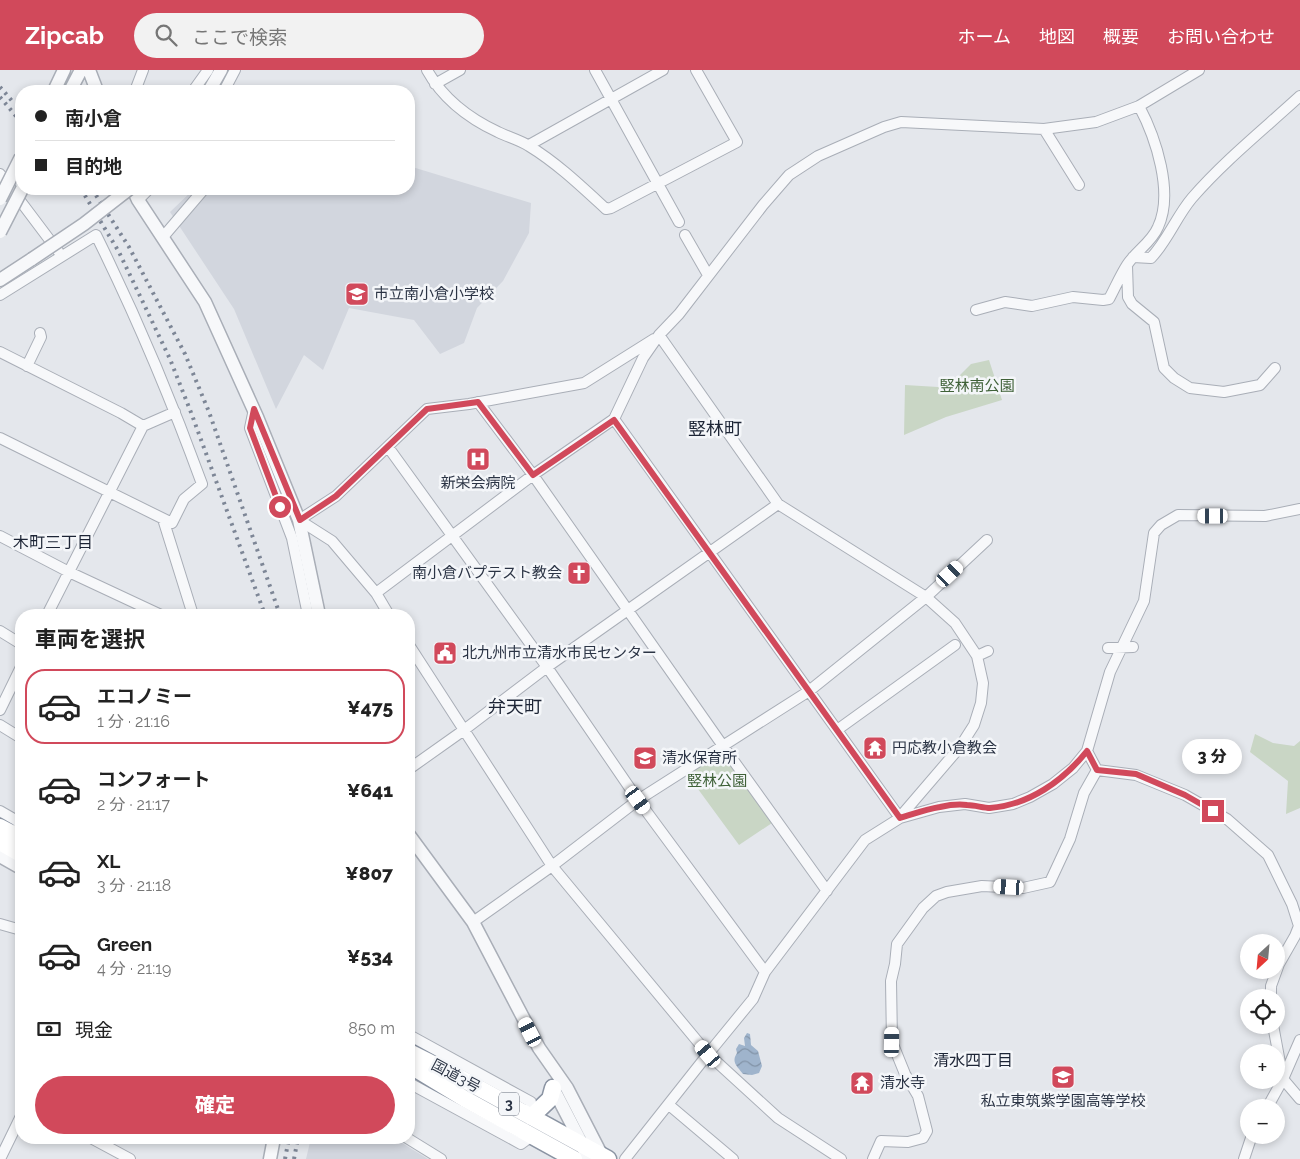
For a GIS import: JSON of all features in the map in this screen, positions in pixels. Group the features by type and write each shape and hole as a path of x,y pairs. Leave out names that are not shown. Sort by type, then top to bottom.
{"highway":[{"path":"0,827 15,828"},
{"path":"0,842 15,851"},
{"name":"国道3号","path":"415,1055 531,1117 596,1155"},
{"name":"国道3号","path":"415,1068 574,1159"},
{"path":"531,1117 550,1099 553,1088"}],"street":[{"path":"57,85 64,70"},
{"path":"73,85 81,70"},
{"path":"89,70 95,85"},
{"path":"137,85 143,70"},
{"path":"197,85 208,70"},
{"path":"212,85 221,70"},
{"path":"227,85 236,70"},
{"path":"427,70 435,84 465,114 497,132 528,145 606,209 737,142 696,70"},
{"path":"435,84 460,70"},
{"path":"595,70 679,222"},
{"path":"528,145 663,70"},
{"path":"376,593 533,475 614,420 643,358 659,335 679,314 762,205 789,175 818,156 884,127 901,122 1044,129 1096,122 1139,106 1199,70"},
{"path":"1130,261 1152,258 1160,250 1190,200 1300,96"},
{"path":"976,310 1005,302 1032,306 1073,297 1109,299 1130,261 1158,228 1165,201 1159,156 1148,123 1139,106"},
{"path":"1044,129 1079,186"},
{"path":"0,199 15,169"},
{"path":"0,174 15,194"},
{"path":"16,195 61,256"},
{"path":"0,232 19,195"},
{"path":"0,280 84,224 121,195"},
{"path":"137,195 205,302 254,409 300,520 318,609"},
{"path":"163,237 199,195"},
{"path":"0,295 96,235 132,311 176,412 202,484 184,499 172,523 0,438"},
{"path":"685,235 708,275"},
{"path":"1130,261 1128,297 1132,304 1154,322 1164,368 1174,378 1190,388 1224,392 1260,385 1275,368"},
{"path":"28,366 42,337 40,333"},
{"path":"300,520 336,496 427,409 584,383 659,335"},
{"path":"659,335 778,504 926,597 955,623 977,656 983,683 981,703 974,725 960,747 900,818"},
{"path":"0,352 122,413 143,426"},
{"path":"478,402 533,475 722,746 827,891"},
{"path":"254,409 250,428 292,538 307,609"},
{"path":"50,609 143,426 176,412"},
{"path":"614,420 900,818"},
{"path":"388,447 547,667 638,800 765,972"},
{"path":"415,765 547,667 778,504"},
{"path":"625,1159 753,999 765,972 865,840 900,818 940,807 965,804 989,808 1013,804 1053,784 1073,768 1087,751 1110,672 1128,647 1144,601 1154,533 1161,525 1178,515 1265,516 1299,510"},
{"path":"163,519 191,609"},
{"path":"300,520 332,541 376,593 386,609"},
{"path":"0,536 69,572 148,609"},
{"path":"473,922 552,866 638,800 809,690 926,597 987,540"},
{"path":"0,631 15,640"},
{"path":"837,730 955,645"},
{"path":"1108,648 1128,647"},
{"path":"977,656 988,652"},
{"path":"415,654 552,866 708,1054 778,1118 841,1159"},
{"path":"0,710 15,679"},
{"path":"0,725 15,734"},
{"path":"1087,751 1097,770"},
{"path":"1097,770 1136,774 1185,795 1227,819 1268,855 1292,904 1299,926 1279,964 1271,989"},
{"path":"873,1159 881,1141 908,1142 923,1138 927,1131 918,1096 905,1074 892,1042 891,981 897,944 923,908 936,896 947,892 982,886 1023,888 1050,882 1070,839 1084,793 1097,770"},
{"path":"0,811 15,824"},
{"path":"415,843 473,922 539,1048 567,1088 596,1155"},
{"path":"0,856 15,865"},
{"path":"0,924 15,928"},
{"path":"415,1038 531,1102 531,1117"},
{"path":"1285,1074 1300,1040"},
{"path":"539,1048 553,1088 596,1155"},
{"path":"1285,1081 1300,1099"},
{"path":"415,1086 521,1144 532,1136"},
{"path":"669,1105 734,1159"},
{"path":"2,1158 15,1129"},
{"path":"415,1143 441,1159"},
{"path":"102,1144 130,1159"},
{"path":"270,1144 270,1159"},
{"path":"1244,1159 1249,1144"}],"shaded area":[{"name":"市立南小倉小学校","path":"415,168 531,203 529,233 503,281 477,308 464,343 440,354 414,320 349,308 323,370 304,355 276,409 234,309 170,212 188,195 415,195"},
{"path":"310,1144 404,1144 428,1159 306,1159"}],"green space":[{"name":"竪林南公園","path":"989,360 1002,400 946,417 904,435 905,385 938,387 948,384 971,364"},
{"path":"1255,734 1273,743 1294,746 1300,741 1300,808 1286,814 1288,781 1250,752"},
{"name":"竪林公園","path":"717,753 723,755 772,823 739,845 687,774"}],"water":[{"path":"747,1033 750,1034 751,1045 758,1051 762,1066 759,1073 752,1075 743,1074 735,1061 736,1049 739,1044 745,1046 744,1038"}],"railway":[{"path":"0,87 13,102"},
{"path":"0,97 15,115"},
{"path":"85,195 119,252 170,359 263,609"},
{"path":"96,195 129,247 185,354 209,412 278,609"},
{"path":"285,1159 288,1144"},
{"path":"294,1159 297,1144"}],"place":[{"name":"市立南小倉小学校","path":"357,294"},
{"name":"新栄会病院","path":"478,459"},
{"name":"南小倉バプテスト教会","path":"579,573"},
{"name":"北九州市立清水市民センター","path":"445,653"},
{"name":"円応教小倉教会","path":"875,748"},
{"name":"清水保育所","path":"645,758"},
{"name":"私立東筑紫学園高等学校","path":"1063,1077"},
{"name":"清水寺","path":"862,1083"}],"district":[{"name":"竪林町","path":"715,428"},
{"name":"木町三丁目","path":"53,542"},
{"name":"弁天町","path":"515,706"},
{"name":"清水四丁目","path":"973,1060"}],"route":[{"path":"280,507 250,428 254,409 300,520 336,496 427,409 478,402 533,475 614,420 900,818 940,807 965,804 989,808 1013,804 1053,784 1073,768 1087,751 1097,770 1136,774 1185,795 1213,811"}]}
